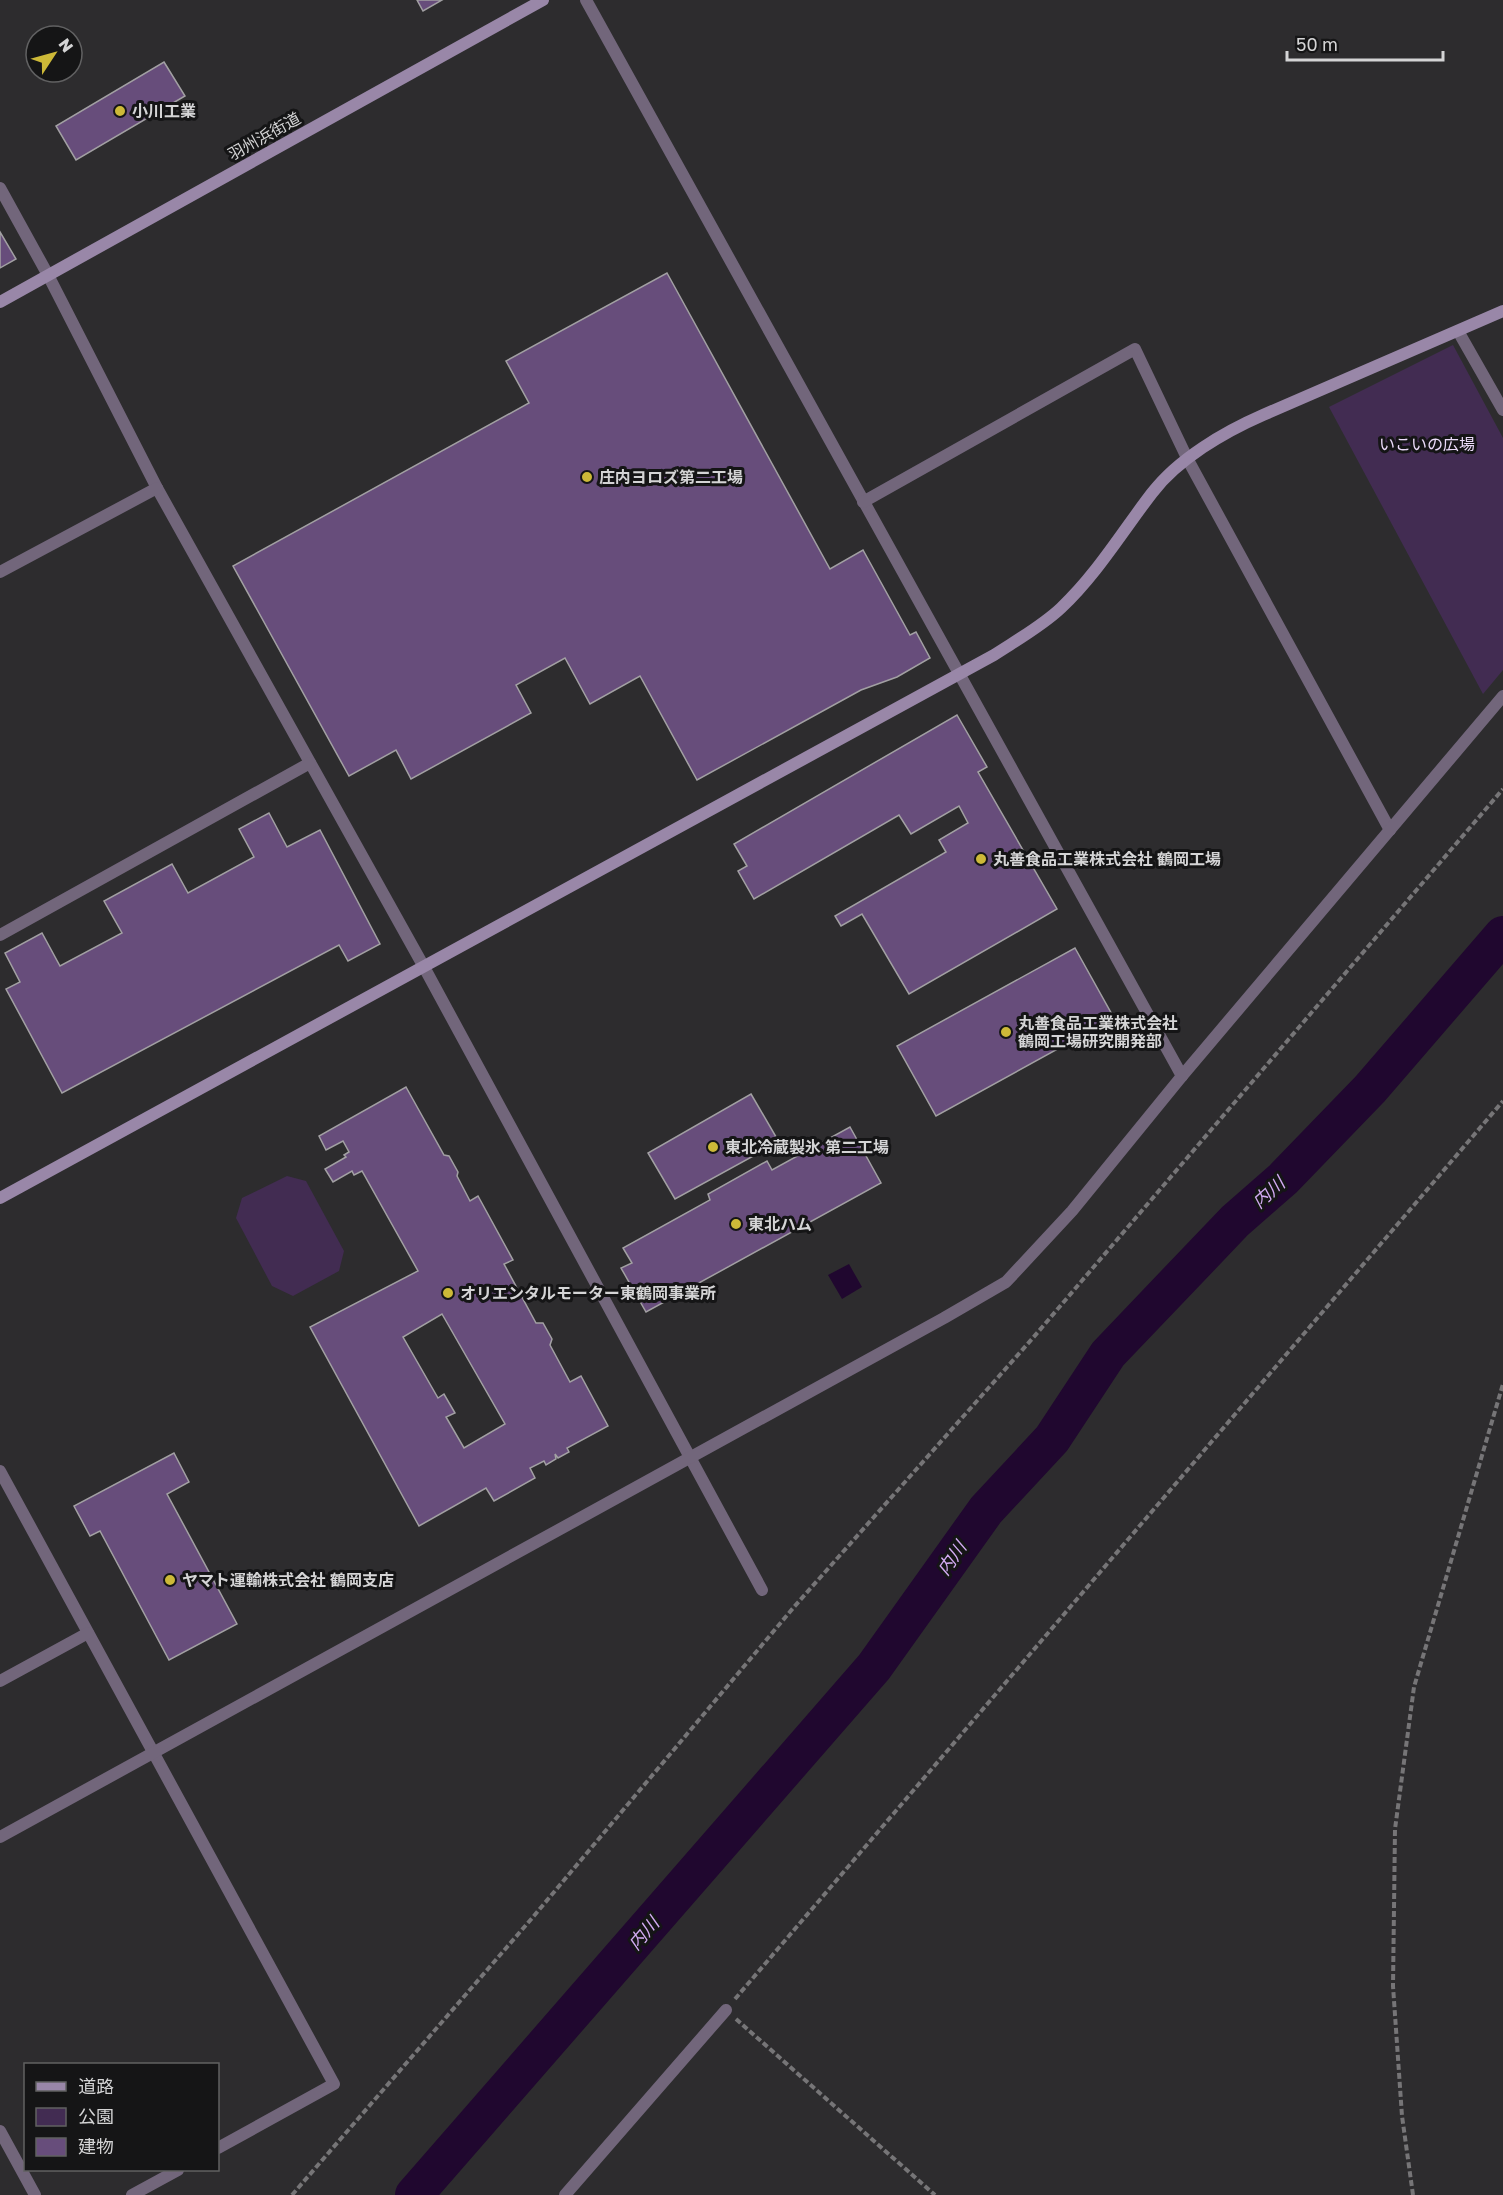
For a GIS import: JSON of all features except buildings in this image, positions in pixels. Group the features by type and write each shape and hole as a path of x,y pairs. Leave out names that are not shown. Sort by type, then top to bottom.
{"street":[{"name":"羽州浜街道","path":"0,302 543,0"},
{"path":"586,0 1182,1076"},
{"path":"0,188 48,275 157,488 424,967 692,1457 762,1590"},
{"path":"0,1198 994,655 1060,609 1114,546 1153,492 1188,460 1235,427 1503,311"},
{"path":"1458,331 1503,410"},
{"path":"863,502 1135,349 1188,460 1390,830"},
{"path":"0,572 157,488"},
{"path":"0,1837 1006,1282 1072,1211 1182,1076 1503,696"},
{"path":"0,935 310,763"},
{"path":"0,1471 334,2084 219,2147"},
{"path":"0,1681 88,1633"},
{"path":"565,2195 726,2010"},
{"path":"1,2137 35,2195"},
{"path":"132,2195 174,2171"}],"path":[{"path":"292,2195 533,1917 794,1607 1032,1339 1503,789"},
{"path":"935,2195 726,2010 1503,1101"},
{"path":"1413,2195 1402,2116 1393,1986 1395,1829 1414,1687 1503,1384"}],"green space":[{"name":"いこいの広場","path":"1453,345 1503,438 1503,670 1483,694 1329,407"},
{"path":"287,1176 306,1181 344,1251 339,1271 293,1296 272,1286 236,1218 242,1198"}],"shaded area":[{"path":"849,1264 862,1287 842,1299 828,1275"}],"waterway":[{"name":"内川","path":"414,2195 874,1667 986,1510 1052,1439 1108,1354 1235,1221 1283,1179 1370,1089 1503,935"}],"place":[{"name":"小川工業","path":"120,111"},
{"name":"庄内ヨロズ第二工場","path":"587,477"},
{"name":"丸善食品工業株式会社 鶴岡工場","path":"981,859"},
{"name":"丸善食品工業株式会社 鶴岡工場研究開発部","path":"1006,1032"},
{"name":"東北冷蔵製氷 第二工場","path":"713,1147"},
{"name":"東北ハム","path":"736,1224"},
{"name":"オリエンタルモーター東鶴岡事業所","path":"448,1293"},
{"name":"ヤマト運輸株式会社 鶴岡支店","path":"170,1580"}]}
